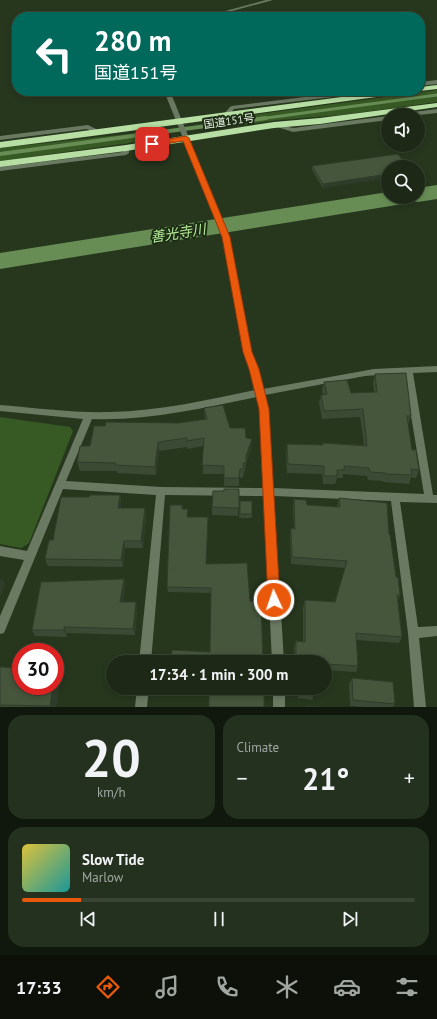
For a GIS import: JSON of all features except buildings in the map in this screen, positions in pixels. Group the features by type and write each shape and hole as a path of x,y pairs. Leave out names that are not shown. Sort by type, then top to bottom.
{"highway":[{"path":"425,88 437,87"},
{"name":"国道151号","path":"0,144 101,133 227,114 367,96"},
{"name":"国道151号","path":"0,164 126,148 274,125 320,121 437,105"}],"street":[{"path":"224,12 271,0"},
{"path":"425,83 437,82"},
{"path":"168,96 222,226 248,352 264,409 278,655"},
{"path":"227,114 232,108 327,96"},
{"path":"425,112 437,110"},
{"path":"274,125 293,130 381,119"},
{"path":"0,138 88,127 101,133"},
{"path":"0,169 126,152 126,148"},
{"path":"0,408 89,415 122,415 232,399 260,392 366,372 437,369"},
{"path":"60,485 161,491 268,492 395,498 433,498 408,370"},
{"path":"0,629 89,415"},
{"path":"146,655 161,491"},
{"path":"395,498 413,633 420,707"},
{"path":"0,551 30,556"},
{"path":"413,633 437,631"},
{"path":"141,707 142,695"},
{"path":"279,707 280,695"}],"green space":[{"path":"437,90 437,102 393,108 381,108 381,110 341,115 278,120 210,129 207,121 392,96 425,96 425,92"},
{"path":"155,131 158,139 0,161 0,148"},
{"path":"0,417 70,427 73,431 29,543 21,548 0,544"}],"waterway":[{"path":"259,119 437,95"},
{"path":"0,154 266,118"},
{"name":"善光寺川","path":"425,194 437,192"},
{"name":"善光寺川","path":"0,261 381,200"}],"route":[{"path":"152,144 186,138 226,237 248,352 264,409 274,600"}]}
